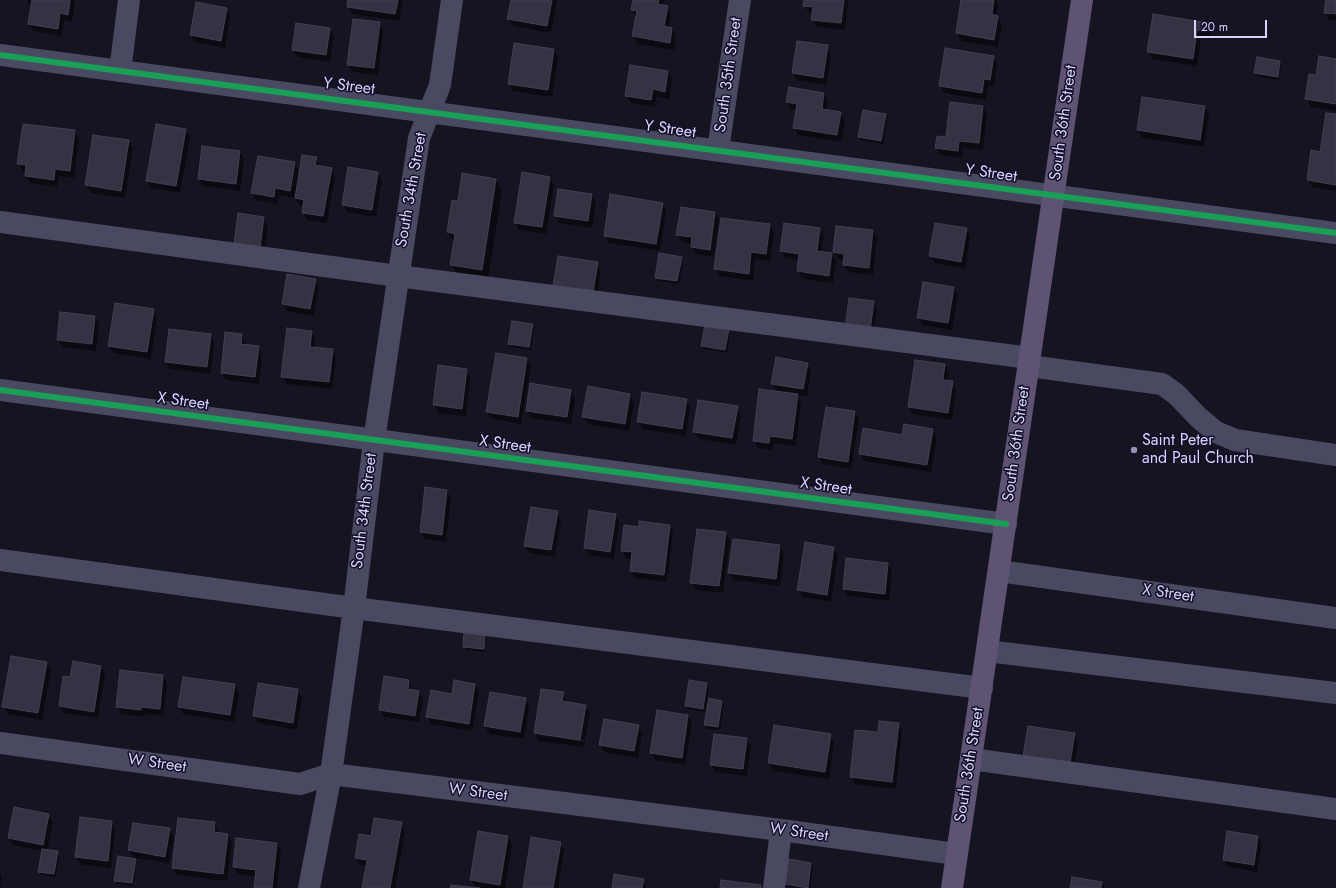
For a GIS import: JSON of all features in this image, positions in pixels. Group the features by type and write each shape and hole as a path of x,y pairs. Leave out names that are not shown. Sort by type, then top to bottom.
{"main road":[{"name":"South 36th Street","path":"952,888 1082,0"}],"street":[{"path":"120,71 129,0"},
{"name":"South 34th Street","path":"310,888 331,774 354,608 374,441 419,138 440,85 452,0"},
{"name":"South 35th Street","path":"718,150 740,0"},
{"name":"Y Street","path":"0,55 430,111 1336,233"},
{"path":"0,222 1029,362 1162,384 1176,394 1199,418 1216,432 1235,440 1336,455"},
{"name":"X Street","path":"0,390 1006,524"},
{"path":"0,560 354,608 982,688"},
{"name":"X Street","path":"999,571 1336,618"},
{"path":"987,651 1336,693"},
{"name":"W Street","path":"0,743 300,784 331,774 782,830 956,854"},
{"path":"971,759 1336,809"},
{"path":"774,888 782,830"}],"building":[{"path":"32,0 70,0 68,15 60,13 58,29 28,24"},
{"path":"348,0 398,0 395,14 347,7"},
{"path":"511,0 552,0 547,26 507,19"},
{"path":"633,0 659,0 658,4 668,6 664,26 672,28 670,43 632,36 637,11 631,10"},
{"path":"804,0 844,0 841,23 811,20 813,7 803,6"},
{"path":"961,0 994,0 992,14 998,16 994,40 956,33"},
{"path":"1326,0 1336,0 1336,14 1324,13"},
{"path":"196,2 227,8 221,41 190,35"},
{"path":"1153,14 1208,23 1206,31 1197,30 1193,59 1147,52"},
{"path":"353,19 380,22 374,68 347,65"},
{"path":"296,23 330,28 326,55 292,50"},
{"path":"797,41 828,45 823,78 792,73"},
{"path":"514,43 554,49 548,90 508,84"},
{"path":"945,48 994,56 990,80 984,79 982,93 939,86"},
{"path":"1319,56 1336,59 1336,104 1305,99 1309,74 1316,75"},
{"path":"1257,57 1280,61 1278,77 1254,73"},
{"path":"630,65 668,71 665,92 653,89 651,100 625,96"},
{"path":"789,87 824,93 822,109 841,112 837,135 793,128 797,104 786,102"},
{"path":"1142,97 1205,106 1200,140 1137,130"},
{"path":"950,102 983,106 979,143 959,141 958,151 935,148 937,136 946,137"},
{"path":"863,110 886,114 881,141 858,137"},
{"path":"1326,113 1336,114 1336,185 1307,180 1311,150 1320,152"},
{"path":"23,124 75,130 70,171 55,169 54,180 25,176 26,165 17,164"},
{"path":"156,124 186,129 176,186 146,181"},
{"path":"93,135 129,140 121,191 85,185"},
{"path":"202,146 240,151 236,184 198,179"},
{"path":"302,155 317,157 315,165 332,168 323,216 302,213 304,200 295,198"},
{"path":"258,156 295,162 290,191 275,188 274,197 251,193"},
{"path":"348,167 378,172 372,210 342,205"},
{"path":"522,172 550,177 542,227 514,223"},
{"path":"462,173 496,179 482,270 450,265 455,234 447,232 452,200 458,201"},
{"path":"558,189 592,194 588,221 554,216"},
{"path":"610,194 663,203 656,244 604,236"},
{"path":"681,207 715,212 710,250 691,247 692,237 676,235"},
{"path":"238,213 264,217 260,248 234,245"},
{"path":"721,218 770,224 766,254 751,252 749,274 714,269"},
{"path":"784,223 820,228 817,251 832,253 829,276 797,271 799,254 780,251"},
{"path":"935,223 967,228 961,262 929,256"},
{"path":"836,226 873,230 869,268 843,265 844,254 833,252"},
{"path":"659,253 682,257 677,281 655,278"},
{"path":"558,256 598,262 593,292 553,286"},
{"path":"287,274 316,279 310,309 282,304"},
{"path":"923,282 954,287 948,323 917,318"},
{"path":"849,298 874,301 870,331 845,328"},
{"path":"115,303 154,309 147,352 108,346"},
{"path":"60,312 95,316 92,344 57,340"},
{"path":"512,321 533,324 529,347 508,344"},
{"path":"705,325 729,329 725,350 701,346"},
{"path":"287,328 312,331 310,347 333,349 329,382 281,377"},
{"path":"169,329 211,334 207,367 165,362"},
{"path":"225,332 242,334 241,344 259,346 255,377 221,373"},
{"path":"496,353 527,358 518,417 486,412"},
{"path":"776,357 808,363 803,389 771,384"},
{"path":"915,360 945,364 943,380 953,381 948,413 908,407"},
{"path":"438,365 467,369 462,409 433,405"},
{"path":"530,383 571,390 567,417 526,411"},
{"path":"588,386 630,394 625,424 582,417"},
{"path":"759,389 798,394 792,439 770,436 769,443 753,441"},
{"path":"642,392 687,399 682,429 637,422"},
{"path":"698,400 738,406 732,438 693,432"},
{"path":"826,407 855,411 848,462 818,457"},
{"path":"904,424 933,429 927,465 859,454 863,428 902,435"},
{"path":"425,487 447,490 442,535 420,532"},
{"path":"531,507 558,511 551,550 524,546"},
{"path":"589,510 616,514 610,552 584,548"},
{"path":"639,521 670,525 664,575 630,571 632,552 621,551 624,525 639,527"},
{"path":"697,529 726,532 719,586 690,583"},
{"path":"733,539 780,545 776,579 728,573"},
{"path":"805,542 834,547 827,595 797,590"},
{"path":"846,558 888,563 885,594 843,589"},
{"path":"464,631 485,633 484,649 463,647"},
{"path":"11,656 47,662 38,713 2,707"},
{"path":"73,661 101,666 94,712 59,706 63,676 70,677"},
{"path":"120,670 163,675 160,709 141,707 141,710 116,707"},
{"path":"384,676 409,680 408,689 419,691 415,716 379,710"},
{"path":"183,677 235,684 230,715 178,707"},
{"path":"454,680 475,684 469,724 426,717 431,690 452,694"},
{"path":"689,680 707,683 703,709 685,706"},
{"path":"258,683 298,689 293,723 253,716"},
{"path":"541,689 564,692 562,701 586,705 580,740 534,733"},
{"path":"490,692 526,698 520,732 484,726"},
{"path":"709,698 722,701 718,727 704,725"},
{"path":"657,710 688,715 682,758 650,753"},
{"path":"604,719 639,725 634,751 599,745"},
{"path":"879,721 899,723 892,782 850,777 855,730 878,732"},
{"path":"774,725 831,734 825,772 768,763"},
{"path":"1028,726 1075,733 1070,763 1023,756"},
{"path":"714,734 747,738 743,769 710,765"},
{"path":"14,807 49,814 43,845 8,838"},
{"path":"80,817 112,821 108,861 75,857"},
{"path":"178,818 215,822 214,832 228,834 223,874 172,868"},
{"path":"374,818 402,822 390,888 362,888 367,860 355,858 359,834 371,836"},
{"path":"133,823 170,828 165,857 128,850"},
{"path":"478,831 508,836 500,885 470,880"},
{"path":"1227,831 1258,836 1254,865 1223,860"},
{"path":"531,837 561,842 553,888 523,888"},
{"path":"236,838 277,843 272,888 254,888 256,870 233,867"},
{"path":"42,849 58,851 54,874 38,872"},
{"path":"118,856 136,859 132,883 114,881"},
{"path":"789,859 811,863 808,888 785,884"},
{"path":"614,874 644,879 642,888 612,888"},
{"path":"1072,877 1102,882 1101,888 1070,888"},
{"path":"721,880 761,885 761,888 720,888"},
{"path":"451,885 480,888 450,888"}],"cycle path":[{"path":"0,55 1336,233"},
{"path":"0,390 1006,524"}],"place":[{"name":"Saint Peter and Paul Church","path":"1134,450"}]}
